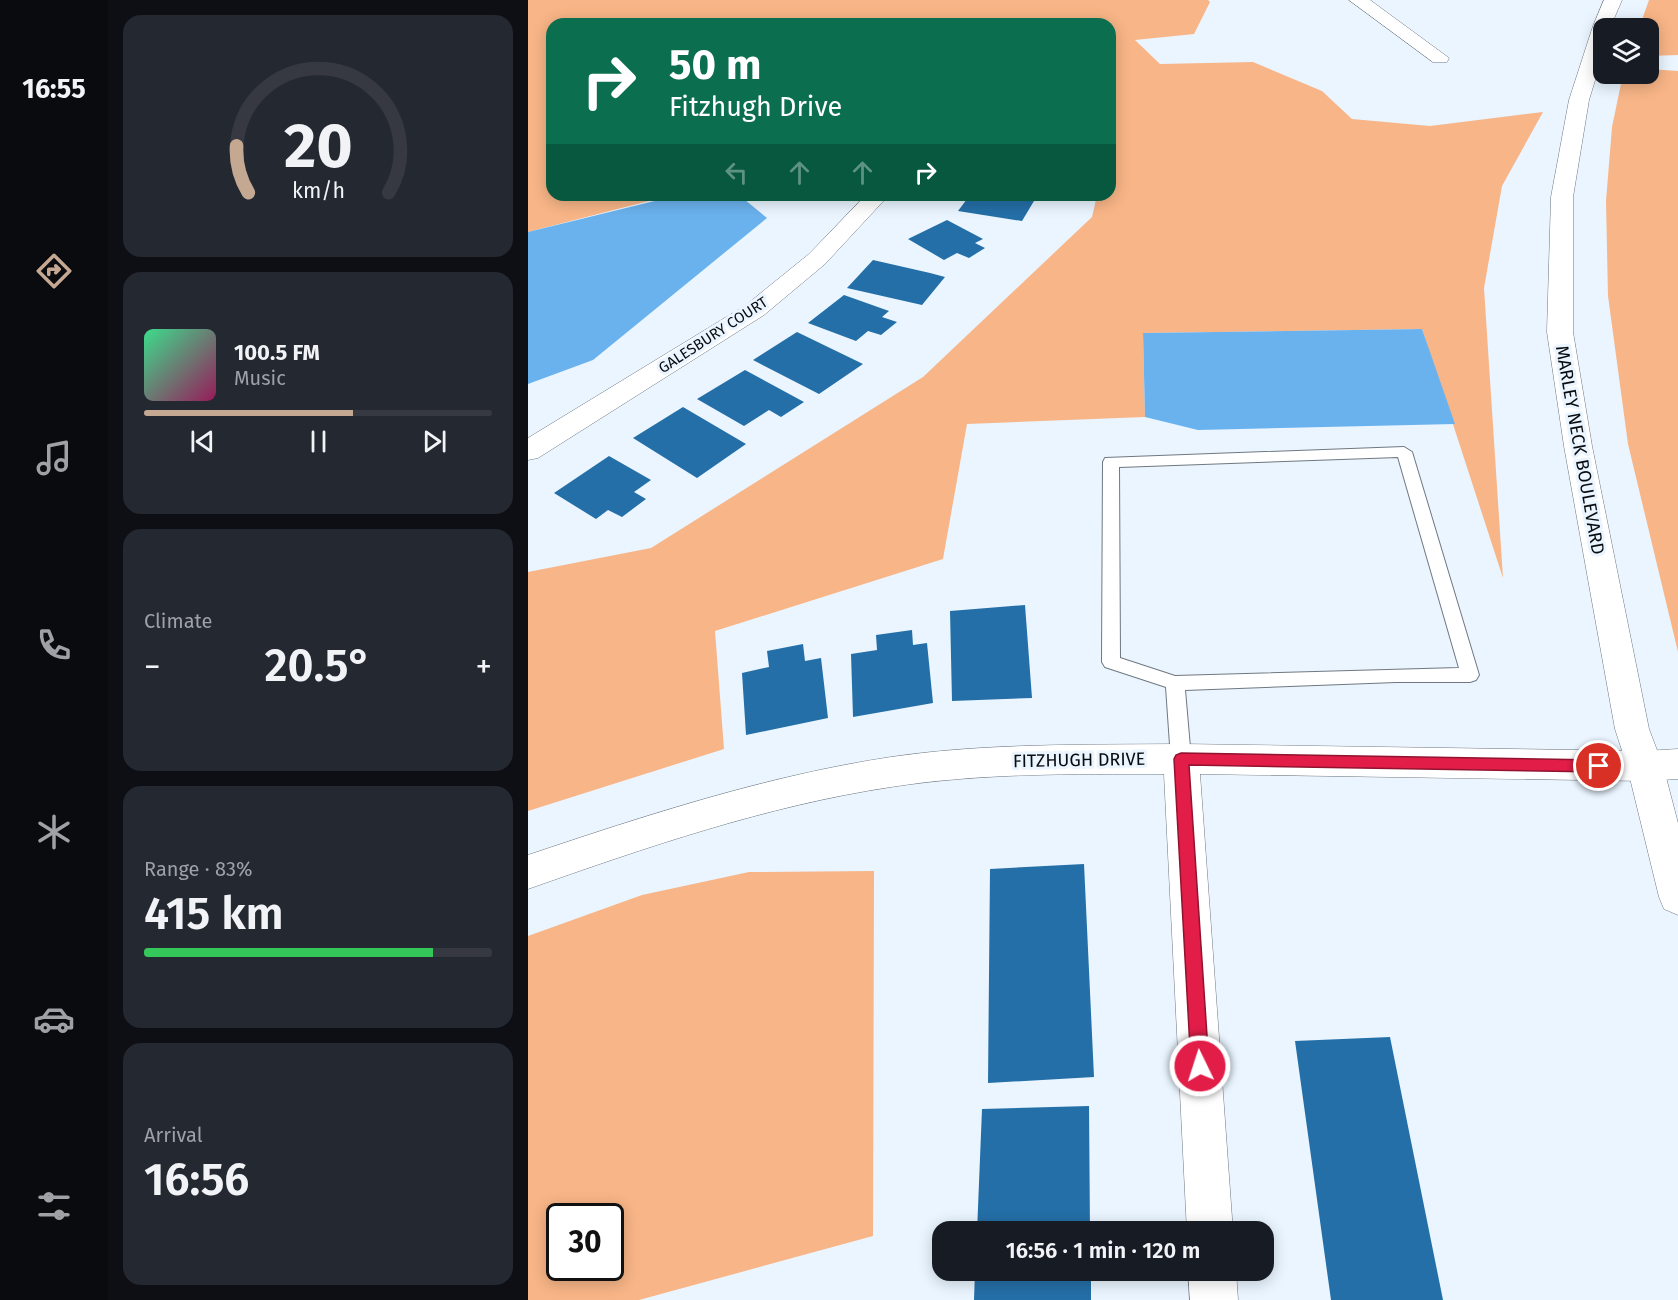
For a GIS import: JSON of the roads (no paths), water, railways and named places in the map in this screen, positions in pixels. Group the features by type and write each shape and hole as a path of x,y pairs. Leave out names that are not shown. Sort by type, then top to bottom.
{"street":[{"path":"1358,0 1440,58"},
{"name":"MARLEY NECK BOULEVARD","path":"1613,0 1602,26 1579,100 1562,197 1560,332 1578,446 1632,729 1662,765 1678,897"},
{"name":"GALESBURY COURT","path":"528,452 755,310 809,266 872,201"},
{"path":"1181,759 1209,1221"},
{"name":"FITZHUGH DRIVE","path":"528,872 639,834 767,796 892,772 1018,760 1181,759 1662,765"},
{"path":"1213,1281 1214,1300"}],"lane":[{"path":"1404,452 1470,675 1396,675 1175,684 1111,662 1111,462 1404,452"},
{"path":"1175,684 1181,759"}],"water":[{"path":"655,201 746,201 767,218 593,360 528,384 528,232"},
{"path":"1422,329 1455,424 1198,430 1145,417 1143,333"}]}
